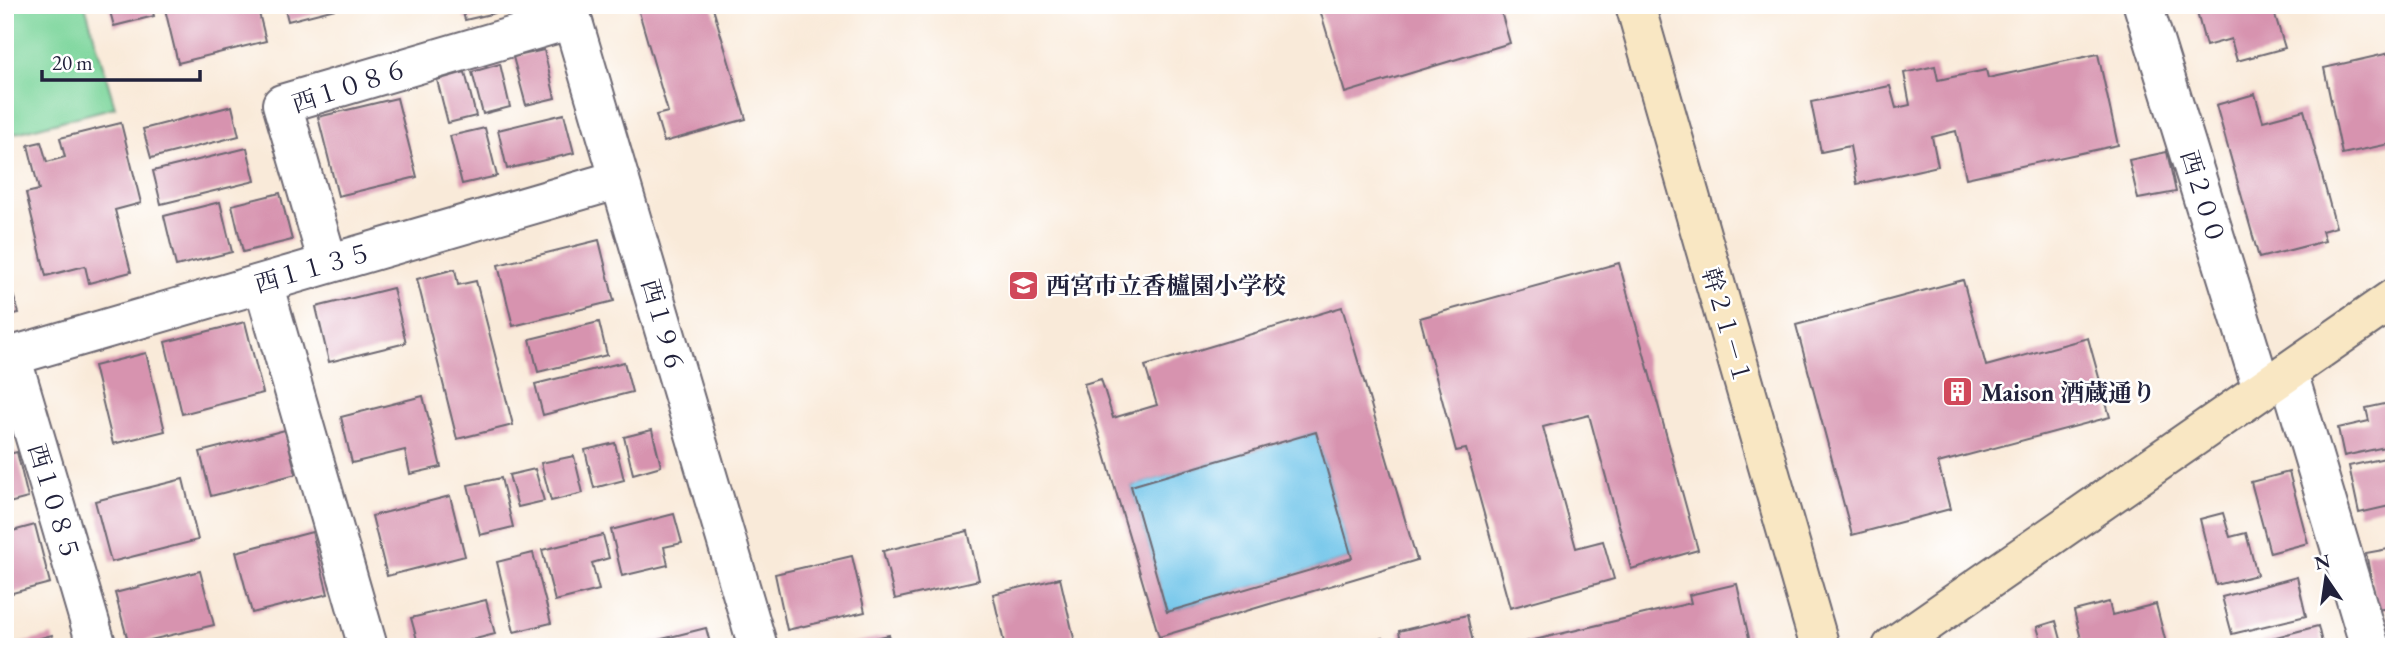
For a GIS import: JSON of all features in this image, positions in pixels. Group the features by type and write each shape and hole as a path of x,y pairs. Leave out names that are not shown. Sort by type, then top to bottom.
{"street":[{"name":"幹２１－１","path":"1635,5 1820,647"},
{"name":"西２００","path":"2143,5 2370,647"},
{"name":"西１９６","path":"570,12 758,647"},
{"name":"西１０８６","path":"328,263 282,104 570,12"},
{"name":"西１１３５","path":"8,357 620,179"},
{"path":"263,283 368,647"},
{"path":"1892,647 2394,298"},
{"name":"西１０８５","path":"8,357 97,647"}],"green space":[{"path":"5,5 85,5 115,107 5,136"}],"water":[{"path":"1316,432 1352,558 1167,612 1131,486"}],"building":[{"path":"120,5 151,5 154,16 114,26 109,8"},
{"path":"164,5 257,5 266,41 178,63"},
{"path":"284,5 347,5 347,6 288,21"},
{"path":"461,5 516,5 517,8 465,20"},
{"path":"637,5 712,5 746,119 664,142 656,115 668,112"},
{"path":"1337,5 1499,5 1510,43 1345,93 1320,10"},
{"path":"2195,5 2272,5 2285,48 2237,61 2231,39 2206,46"},
{"path":"544,50 555,98 526,105 513,57"},
{"path":"2394,52 2394,143 2342,154 2324,68"},
{"path":"2098,54 2118,145 1966,178 1956,131 1932,137 1938,166 1857,184 1850,146 1821,152 1811,102 1890,86 1896,108 1910,105 1904,73 1935,66 1938,80 1986,70 1988,78"},
{"path":"500,64 510,107 483,114 472,72"},
{"path":"465,72 476,116 448,123 437,80"},
{"path":"2255,94 2263,121 2304,110 2336,227 2322,231 2325,241 2259,258 2216,105"},
{"path":"397,98 417,177 338,196 318,117"},
{"path":"232,106 239,136 151,158 143,129"},
{"path":"564,114 574,153 507,169 498,130"},
{"path":"121,123 141,203 115,210 131,272 89,283 85,266 46,276 26,193 39,190 28,145 41,142 47,162 65,157 60,138"},
{"path":"485,128 497,176 462,184 450,136"},
{"path":"247,148 255,181 161,204 153,171"},
{"path":"2167,152 2176,192 2138,199 2129,160"},
{"path":"280,193 292,240 243,252 232,205"},
{"path":"220,202 232,252 176,266 164,216"},
{"path":"599,240 614,301 513,326 498,265"},
{"path":"1619,263 1698,550 1631,569 1589,415 1543,427 1576,548 1603,541 1614,579 1510,608 1466,449 1456,451 1420,318"},
{"path":"455,269 458,285 476,281 513,425 457,439 417,279"},
{"path":"5,270 19,313 5,316"},
{"name":"Maison 酒蔵通り","path":"1963,280 1986,366 2088,338 2110,417 1938,463 1950,509 1852,535 1796,325"},
{"path":"393,288 406,343 329,362 316,307"},
{"path":"1342,307 1417,560 1159,637 1084,384 1101,379 1113,418 1157,405 1145,366","holes":["1316,432 1352,558 1167,612 1131,486"]},
{"path":"245,322 263,393 182,414 165,342"},
{"path":"599,322 607,355 538,372 530,339"},
{"path":"146,353 165,431 113,444 94,366"},
{"path":"624,362 632,392 543,415 535,384"},
{"path":"423,396 441,467 410,474 405,450 352,463 341,417"},
{"path":"2394,402 2394,445 2344,456 2338,428 2369,421 2366,408"},
{"path":"5,410 13,436 5,439"},
{"path":"285,430 296,474 211,496 200,452"},
{"path":"652,430 661,466 633,474 624,437"},
{"path":"615,443 624,480 594,488 585,450"},
{"path":"17,452 28,498 5,504 5,455"},
{"path":"574,456 583,493 551,501 541,463"},
{"path":"2394,456 2394,505 2359,513 2349,466"},
{"path":"535,469 544,501 518,507 509,475"},
{"path":"2289,472 2308,543 2270,553 2251,482"},
{"path":"501,478 513,527 480,535 468,485"},
{"path":"183,479 198,540 111,562 95,501"},
{"path":"450,496 465,556 387,576 372,516"},
{"path":"2223,513 2230,537 2246,533 2257,575 2216,585 2200,519"},
{"path":"674,514 682,543 664,547 668,565 622,576 611,530"},
{"path":"35,525 50,583 5,595 5,533"},
{"path":"968,531 979,580 895,599 883,551"},
{"path":"312,532 328,594 252,613 236,552"},
{"path":"603,535 609,558 592,563 599,590 555,601 542,550"},
{"path":"2394,548 2394,607 2377,610 2366,553"},
{"path":"533,553 551,623 514,632 497,562"},
{"path":"852,556 865,612 787,630 775,574"},
{"path":"200,571 214,625 129,645 115,593"},
{"path":"2297,577 2306,616 2232,634 2222,597"},
{"path":"1060,578 1076,647 1005,647 993,594"},
{"path":"1737,584 1751,647 1505,647 1691,603 1689,595"},
{"path":"486,600 495,634 444,647 419,647 411,618"},
{"path":"2109,602 2112,615 2156,604 2167,647 2083,647 2074,611"},
{"path":"1467,615 1474,647 1402,647 1399,631"},
{"path":"2056,621 2063,647 2028,647 2042,643 2037,627"},
{"path":"2318,626 2323,647 2241,647 2241,646"},
{"path":"706,628 711,647 634,647 634,646"},
{"path":"52,635 55,647 11,647 11,646"},
{"path":"889,635 891,647 839,647 839,646"},
{"path":"1383,638 1385,647 1349,646"}],"place":[{"name":"西宮市立香櫨園小学校","path":"1023,285"},
{"name":"Maison 酒蔵通り","path":"1958,392"}]}
